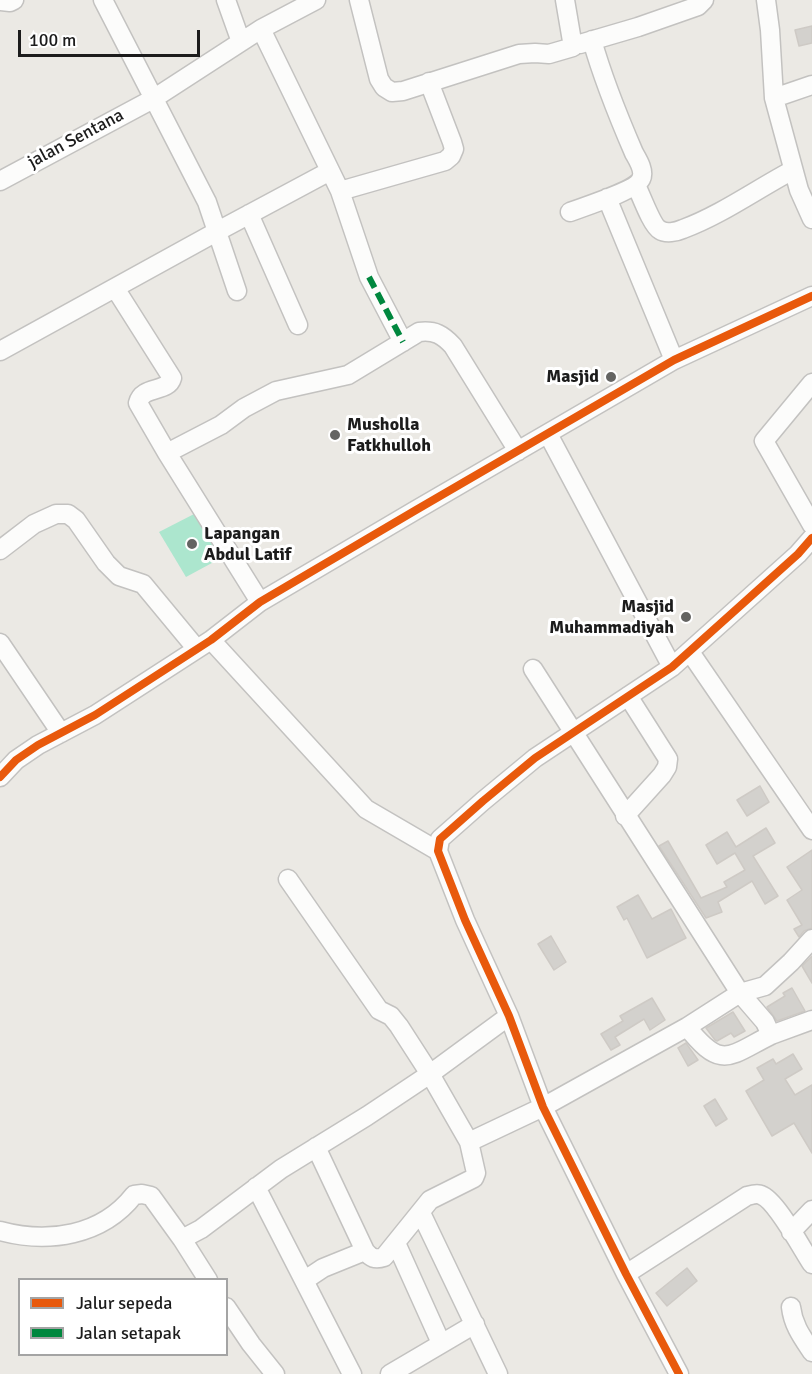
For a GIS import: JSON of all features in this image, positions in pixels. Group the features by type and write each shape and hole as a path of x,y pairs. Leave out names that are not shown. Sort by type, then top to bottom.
{"street":[{"path":"0,1 14,0"},
{"path":"102,0 207,202 237,291"},
{"path":"226,0 241,42"},
{"name":"jalan Sentana","path":"0,181 153,99 261,29 316,0"},
{"path":"358,0 379,79 384,87 392,92 403,91 519,54 535,52 549,54 573,47 698,6 704,0"},
{"path":"565,0 573,47"},
{"path":"766,0 774,98 793,170 812,217"},
{"path":"261,29 340,191 369,277 403,342"},
{"path":"570,212 636,185 641,180 642,173 615,109 592,40"},
{"path":"340,191 445,161 451,156 454,149 452,142 429,82"},
{"path":"774,98 812,85"},
{"path":"636,185 656,226 661,231 668,232 681,230 702,220 793,170"},
{"path":"0,351 330,171"},
{"path":"606,198 674,360"},
{"path":"249,214 298,325"},
{"path":"115,288 172,378 168,385 143,394 138,403 260,602"},
{"path":"0,777 16,760 95,715 204,644 260,602 674,360 812,296"},
{"path":"167,453 220,425 244,408 276,391 348,375 419,332 430,330 445,337 453,346 518,451"},
{"path":"812,383 764,441 812,525"},
{"path":"548,434 672,667"},
{"path":"0,550 34,524 56,514 68,514 76,520 106,563 118,576 143,584 366,809 438,851"},
{"path":"679,1374 626,1274 543,1107 509,1016 465,920 438,851 440,840 483,801 535,758 672,667 790,561 812,538"},
{"path":"0,643 61,733"},
{"path":"690,652 812,830"},
{"path":"533,669 740,993 765,1022 771,1035"},
{"path":"625,816 662,775 667,767 668,759 628,696"},
{"path":"288,879 379,1010 391,1016 430,1074 469,1142 476,1173 474,1178 430,1200 384,1257 377,1259 370,1257 365,1251 316,1147"},
{"path":"469,1142 543,1107 687,1027 740,993 765,986 812,939"},
{"path":"182,1239 201,1229 256,1186 430,1074 509,1016"},
{"path":"687,1027 710,1051 718,1056 727,1057 771,1035 812,1020"},
{"path":"256,1186 352,1374"},
{"path":"0,1231 51,1238 84,1231 109,1219 134,1195 151,1196 207,1278"},
{"path":"626,1274 747,1196 761,1195 772,1203 812,1264"},
{"path":"791,1232 812,1210"},
{"path":"421,1213 498,1374"},
{"path":"396,1243 441,1343"},
{"path":"304,1281 323,1268 365,1251"},
{"path":"791,1307 795,1324 812,1352"},
{"path":"228,1310 275,1374"},
{"path":"390,1374 475,1324"}],"green space":[{"name":"Lapangan Abdul Latif","path":"198,512 223,557 186,577 159,532"}],"building":[{"path":"812,26 812,43 799,46 795,30"},
{"path":"760,786 769,802 747,816 737,800"},
{"path":"766,828 775,843 753,856 778,896 765,904 752,881 718,902 722,912 706,918 659,846 668,841 701,898 727,887 724,882 745,870 735,853 717,864 706,845 727,832 736,847"},
{"path":"812,850 812,928 804,931 799,937 794,929 802,925 787,900 802,890 787,867"},
{"path":"638,895 652,919 671,909 686,938 647,958 627,918 624,920 617,907"},
{"path":"551,936 566,962 554,970 538,944"},
{"path":"812,956 812,983 802,966"},
{"path":"792,988 805,1011 777,1021 767,1007 785,996 783,993"},
{"path":"652,998 665,1020 650,1030 644,1019 615,1037 620,1045 611,1050 601,1034 623,1021 620,1016"},
{"path":"733,1012 745,1031 734,1037 731,1033 715,1040 706,1028"},
{"path":"686,1043 698,1060 688,1066 678,1048"},
{"path":"793,1054 802,1069 785,1079 795,1095 812,1085 812,1153 794,1123 772,1136 746,1091 764,1080 757,1068 773,1059 776,1064"},
{"path":"715,1099 727,1119 716,1126 704,1106"},
{"path":"687,1268 697,1281 667,1306 656,1293"}],"marked path":[{"path":"369,277 403,342"}],"cycle path":[{"path":"0,777 16,760 38,745 95,715 211,640 260,602 674,360 812,296"},
{"path":"679,1374 626,1274 543,1107 509,1016 465,920 438,851 440,839 483,801 535,758 672,667 798,554 812,538"}],"place":[{"name":"Masjid","path":"611,377"},
{"name":"Musholla Fatkhulloh","path":"335,435"},
{"name":"Lapangan Abdul Latif","path":"192,544"},
{"name":"Masjid Muhammadiyah","path":"686,617"}]}
